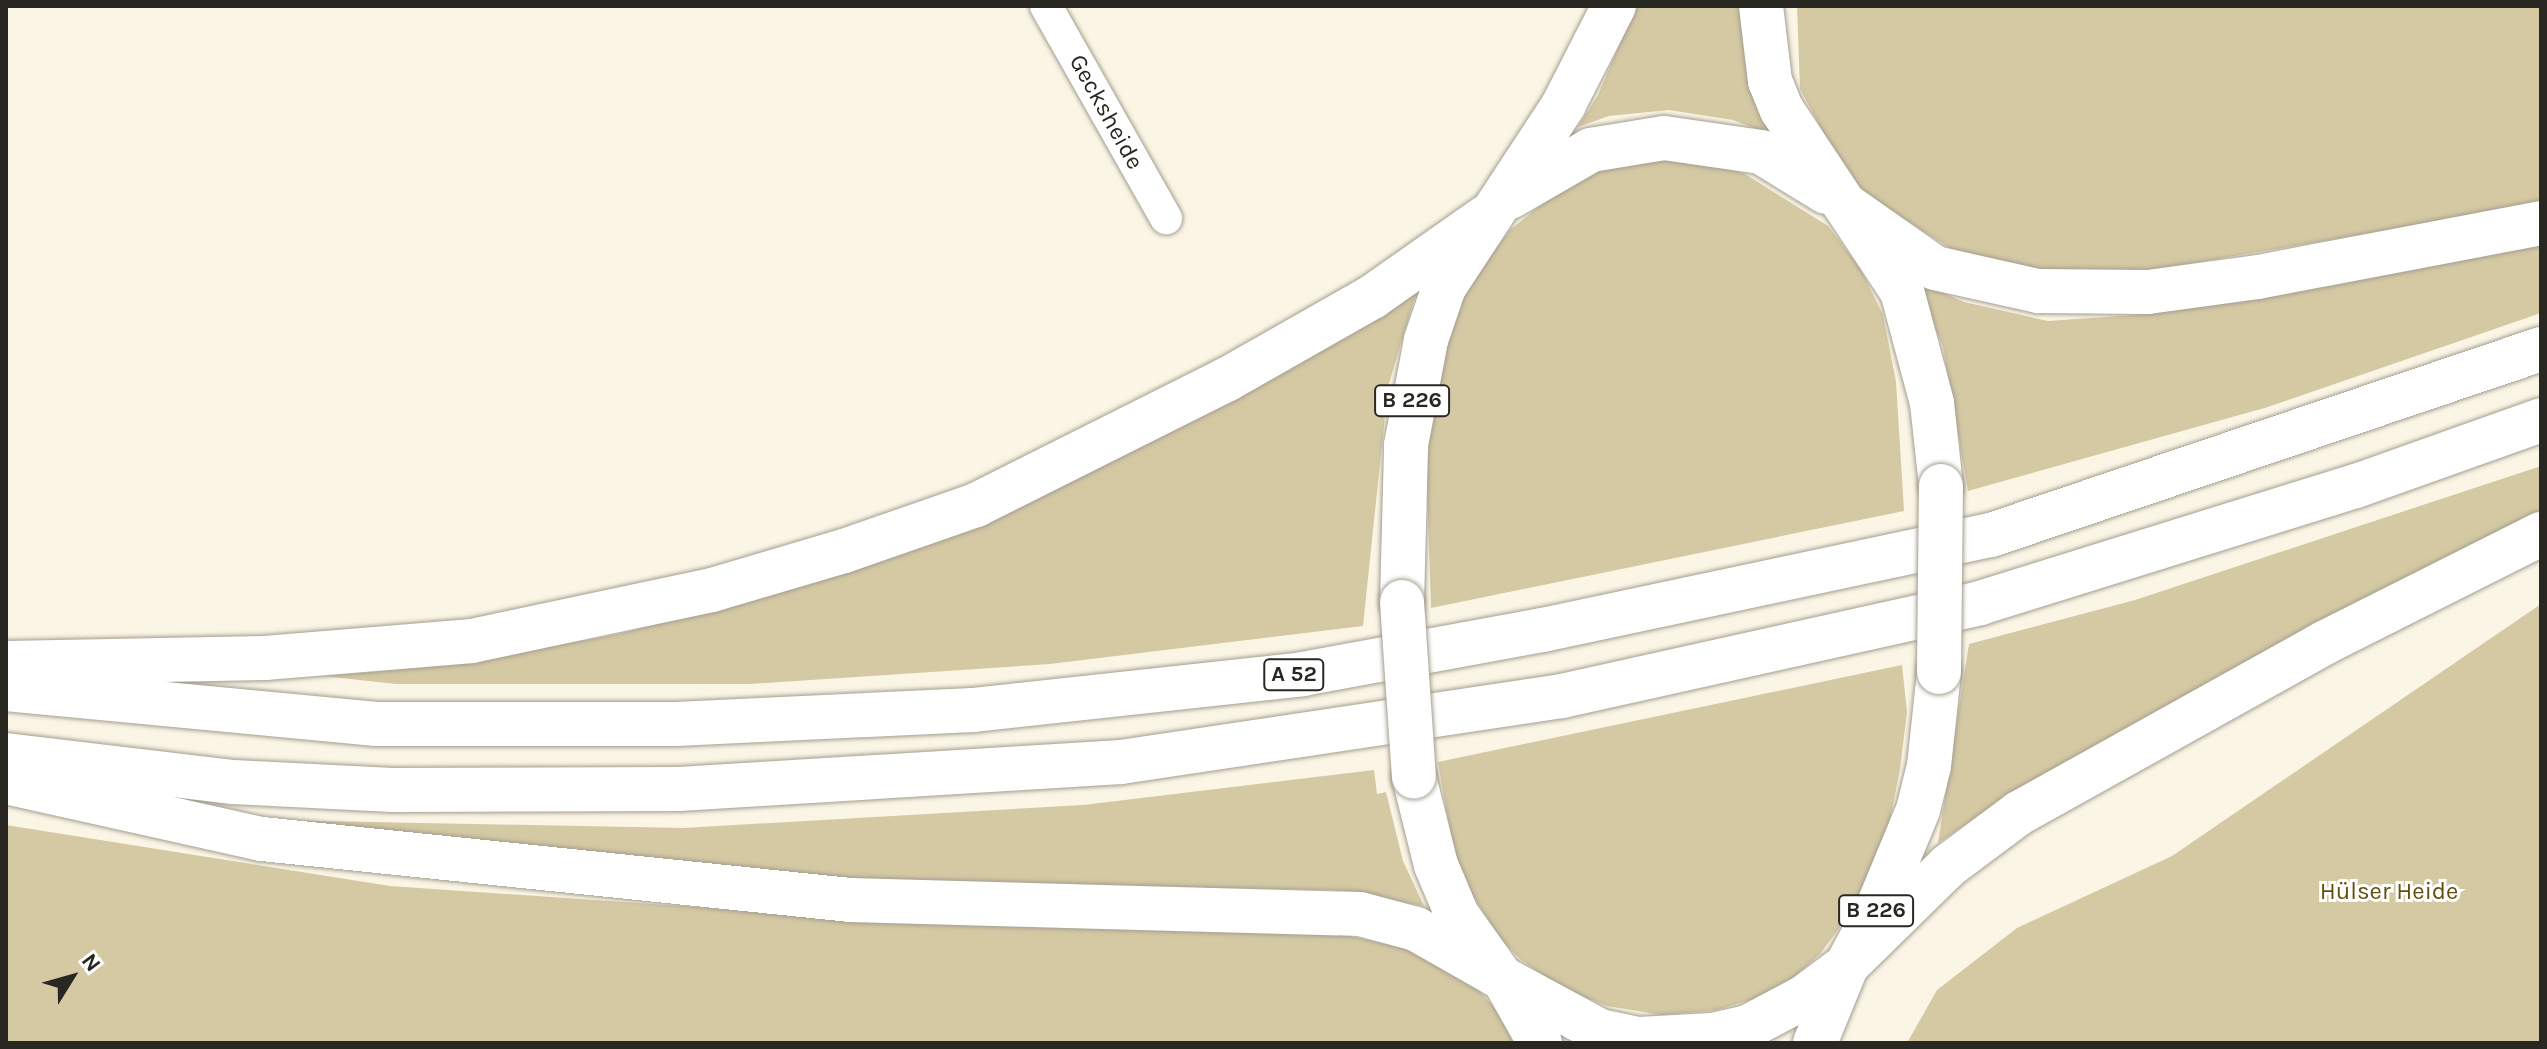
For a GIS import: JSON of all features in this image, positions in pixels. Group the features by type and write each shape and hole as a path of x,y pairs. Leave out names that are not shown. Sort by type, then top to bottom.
{"main road":[{"name":"B 226","path":"1540,1043 1502,978 1457,915 1436,865 1414,777 1402,602 1403,493 1412,400 1444,287 1486,217 1564,104 1614,6"},
{"name":"B 226","path":"1761,6 1770,81 1782,110 1902,291 1932,403 1941,486 1939,672 1929,766 1918,810 1877,909 1847,965 1815,1043"},
{"path":"6,663 265,658 472,641 682,598 844,551 976,505 1226,380 1372,297 1522,188 1591,150 1664,138 1761,152 1844,204 1935,268 2038,291 2180,287 2541,223"},
{"name":"A 52","path":"6,689 376,724 676,724 973,710 1303,674 1543,630 1991,535 2541,349"},
{"path":"6,755 233,782 393,790 679,789 1121,762 1562,696 1965,607 2356,486 2541,420"},
{"path":"6,782 262,839 850,900 1360,914 1416,929 1600,1031 1670,1040 1748,1027 1803,998 1847,965 1948,866 2019,813 2326,642 2541,534"}],"street":[{"name":"Gecksheide","path":"1046,6 1166,218"}],"green space":[{"path":"1636,6 1748,6 1772,135 1733,120 1669,110 1609,116 1578,127 1598,95"},
{"path":"1797,6 2541,6 2541,204 2140,272 2038,273 1950,248 1852,186 1800,89"},
{"path":"1656,156 1705,162 1745,174 1828,226 1860,268 1883,315 1896,382 1904,511 1431,608 1426,454 1442,356 1466,288 1510,230 1563,187 1610,165"},
{"path":"2541,245 2541,313 2268,407 1968,491 1943,347 1916,281 1964,302 2048,321 2149,314"},
{"path":"1420,280 1388,387 1363,626 1050,664 750,684 396,684 323,676 418,668 615,635 865,567 1015,508"},
{"path":"2541,466 2541,518 2018,789 1938,843 1969,644 2135,600"},
{"name":"Hülser Heide","path":"2541,604 2541,1043 1907,1043 1937,990 2017,928 2172,856"},
{"path":"1902,665 1907,712 1900,769 1886,840 1863,896 1820,954 1794,977 1753,999 1717,1010 1662,1015 1607,1006 1564,989 1521,960 1500,938 1457,871 1438,762"},
{"path":"1374,770 1377,794 1386,792 1403,861 1424,906 1334,890 885,883 272,820 683,828 1083,805"},
{"path":"6,825 390,886 973,926 1329,932 1398,946 1466,976 1514,1029 1520,1043 6,1043"}]}
